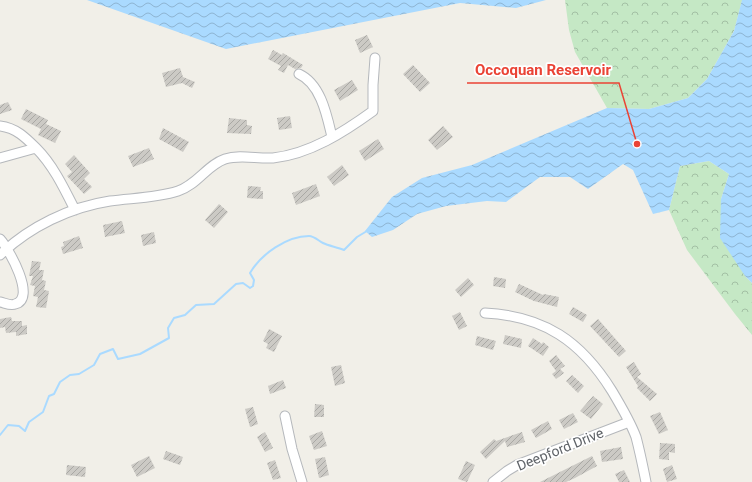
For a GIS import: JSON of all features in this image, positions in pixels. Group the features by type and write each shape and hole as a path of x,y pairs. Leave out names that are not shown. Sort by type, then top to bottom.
{"street":[{"path":"0,255 34,229 75,210 108,202 144,198 180,191 192,184 215,164 222,160 237,156 259,158 287,156 311,148 332,137 373,111 373,86 376,58"},
{"path":"299,74 306,77 315,87 332,137"},
{"path":"0,126 7,127 20,133 42,154 56,174 75,210"},
{"path":"0,158 36,148"},
{"path":"0,239 19,271 24,293 23,298 17,304 13,305 0,302"},
{"path":"485,313 500,314 530,320 556,332 583,353 600,372 630,422 640,454 646,482"},
{"path":"285,416 292,449 302,482"},
{"name":"Deepford Drive","path":"493,482 517,465 630,422"}],"green space":[{"path":"565,0 742,1 734,31 707,79 688,98 649,109 607,108 575,52 569,30"},
{"path":"709,161 729,174 721,199 745,276 752,283 752,335 687,250 669,210 680,166"}],"water":[{"path":"87,0 546,0 516,8 460,3 226,49"},
{"path":"742,0 752,0 752,283 745,276 720,238 721,199 729,174 709,161 680,166 669,210 653,214 633,170 623,164 588,189 570,177 540,177 506,202 487,201 446,206 417,214 393,230 372,237 365,231 392,197 422,178 472,165 607,108 649,109 688,98 707,79 734,31"}],"building":[{"path":"367,35 373,47 360,53 355,40"},
{"path":"273,50 282,55 283,53 303,65 301,68 295,69 288,65 284,73 278,70 281,66 268,59"},
{"path":"413,65 430,83 420,92 403,74"},
{"path":"180,68 183,77 195,82 192,88 182,83 166,87 162,73"},
{"path":"352,80 358,90 340,101 334,90"},
{"path":"8,102 12,110 0,114 0,105"},
{"path":"26,109 48,120 46,124 61,131 55,143 38,135 41,129 21,119"},
{"path":"290,116 292,128 279,130 277,118"},
{"path":"229,118 247,120 247,125 252,126 251,134 227,133"},
{"path":"443,126 453,137 437,150 428,140"},
{"path":"163,128 189,142 183,152 159,139"},
{"path":"378,139 384,149 365,161 359,151"},
{"path":"149,148 154,159 133,167 128,156"},
{"path":"74,155 90,173 84,179 92,187 84,194 67,176 72,172 65,164"},
{"path":"342,165 349,175 334,186 327,177"},
{"path":"316,184 320,196 296,205 292,193"},
{"path":"248,186 261,187 260,191 263,191 263,199 247,198"},
{"path":"219,204 228,212 214,228 205,220"},
{"path":"122,221 125,233 105,237 103,225"},
{"path":"154,232 156,243 143,246 141,235"},
{"path":"79,236 83,248 63,254 61,247 64,246 63,242"},
{"path":"32,261 41,262 39,270 44,270 42,280 46,281 44,290 49,291 46,308 36,307 38,297 33,296 35,286 30,285 33,276 29,276"},
{"path":"494,277 506,279 505,288 493,286"},
{"path":"468,278 474,285 461,297 455,290"},
{"path":"519,284 543,295 559,297 557,307 534,301 515,292"},
{"path":"573,307 587,315 583,322 569,314"},
{"path":"460,312 467,326 459,330 452,316"},
{"path":"11,317 12,321 22,321 22,326 27,325 27,334 16,336 16,332 6,333 5,327 0,328 0,319"},
{"path":"598,319 626,351 619,357 590,326"},
{"path":"269,329 282,336 274,352 266,348 268,344 263,341"},
{"path":"505,335 522,339 521,348 503,344"},
{"path":"477,336 496,341 493,350 475,345"},
{"path":"533,338 542,344 543,342 549,347 543,356 528,346"},
{"path":"556,355 565,366 560,369 564,373 556,379 552,374 556,371 549,361"},
{"path":"634,362 641,374 637,377 657,394 650,401 637,388 638,386 626,367"},
{"path":"341,365 345,383 335,386 331,367"},
{"path":"572,375 584,386 578,393 566,381"},
{"path":"283,380 286,388 270,394 268,386"},
{"path":"593,396 603,404 591,419 580,411"},
{"path":"315,404 324,405 324,417 314,417"},
{"path":"253,407 258,424 250,427 245,409"},
{"path":"660,412 668,430 659,434 650,416"},
{"path":"573,413 578,422 564,429 559,420"},
{"path":"548,421 552,429 536,438 531,430"},
{"path":"322,431 327,446 314,450 309,436"},
{"path":"265,432 273,448 265,452 257,437"},
{"path":"522,432 525,442 507,447 505,441 486,459 480,452 494,439 496,441"},
{"path":"660,443 675,444 675,453 669,452 669,460 659,459"},
{"path":"621,447 623,459 602,462 600,451"},
{"path":"166,451 183,457 180,465 163,459"},
{"path":"149,456 155,468 137,477 131,465"},
{"path":"592,456 597,466 575,478 566,482 540,482"},
{"path":"325,457 329,475 319,478 315,459"},
{"path":"275,460 281,478 273,480 267,463"},
{"path":"466,461 475,465 467,482 458,479"},
{"path":"67,465 86,467 85,477 66,475"},
{"path":"672,465 677,479 667,482 663,469"},
{"path":"624,470 630,482 619,482 615,474"}],"waterway":[{"path":"0,435 8,425 19,426 25,431 29,422 43,412 49,396 54,394 60,382 70,375 79,374 94,365 100,354 113,349 118,359 140,354 169,338 168,328 174,318 185,315 196,305 214,304 236,284 243,283 250,288 253,286 254,280 250,273 261,259 275,247 292,239 311,236 325,244 344,250 357,237 367,231"}],"place":[{"name":"Occoquan Reservoir","path":"637,144"}]}
